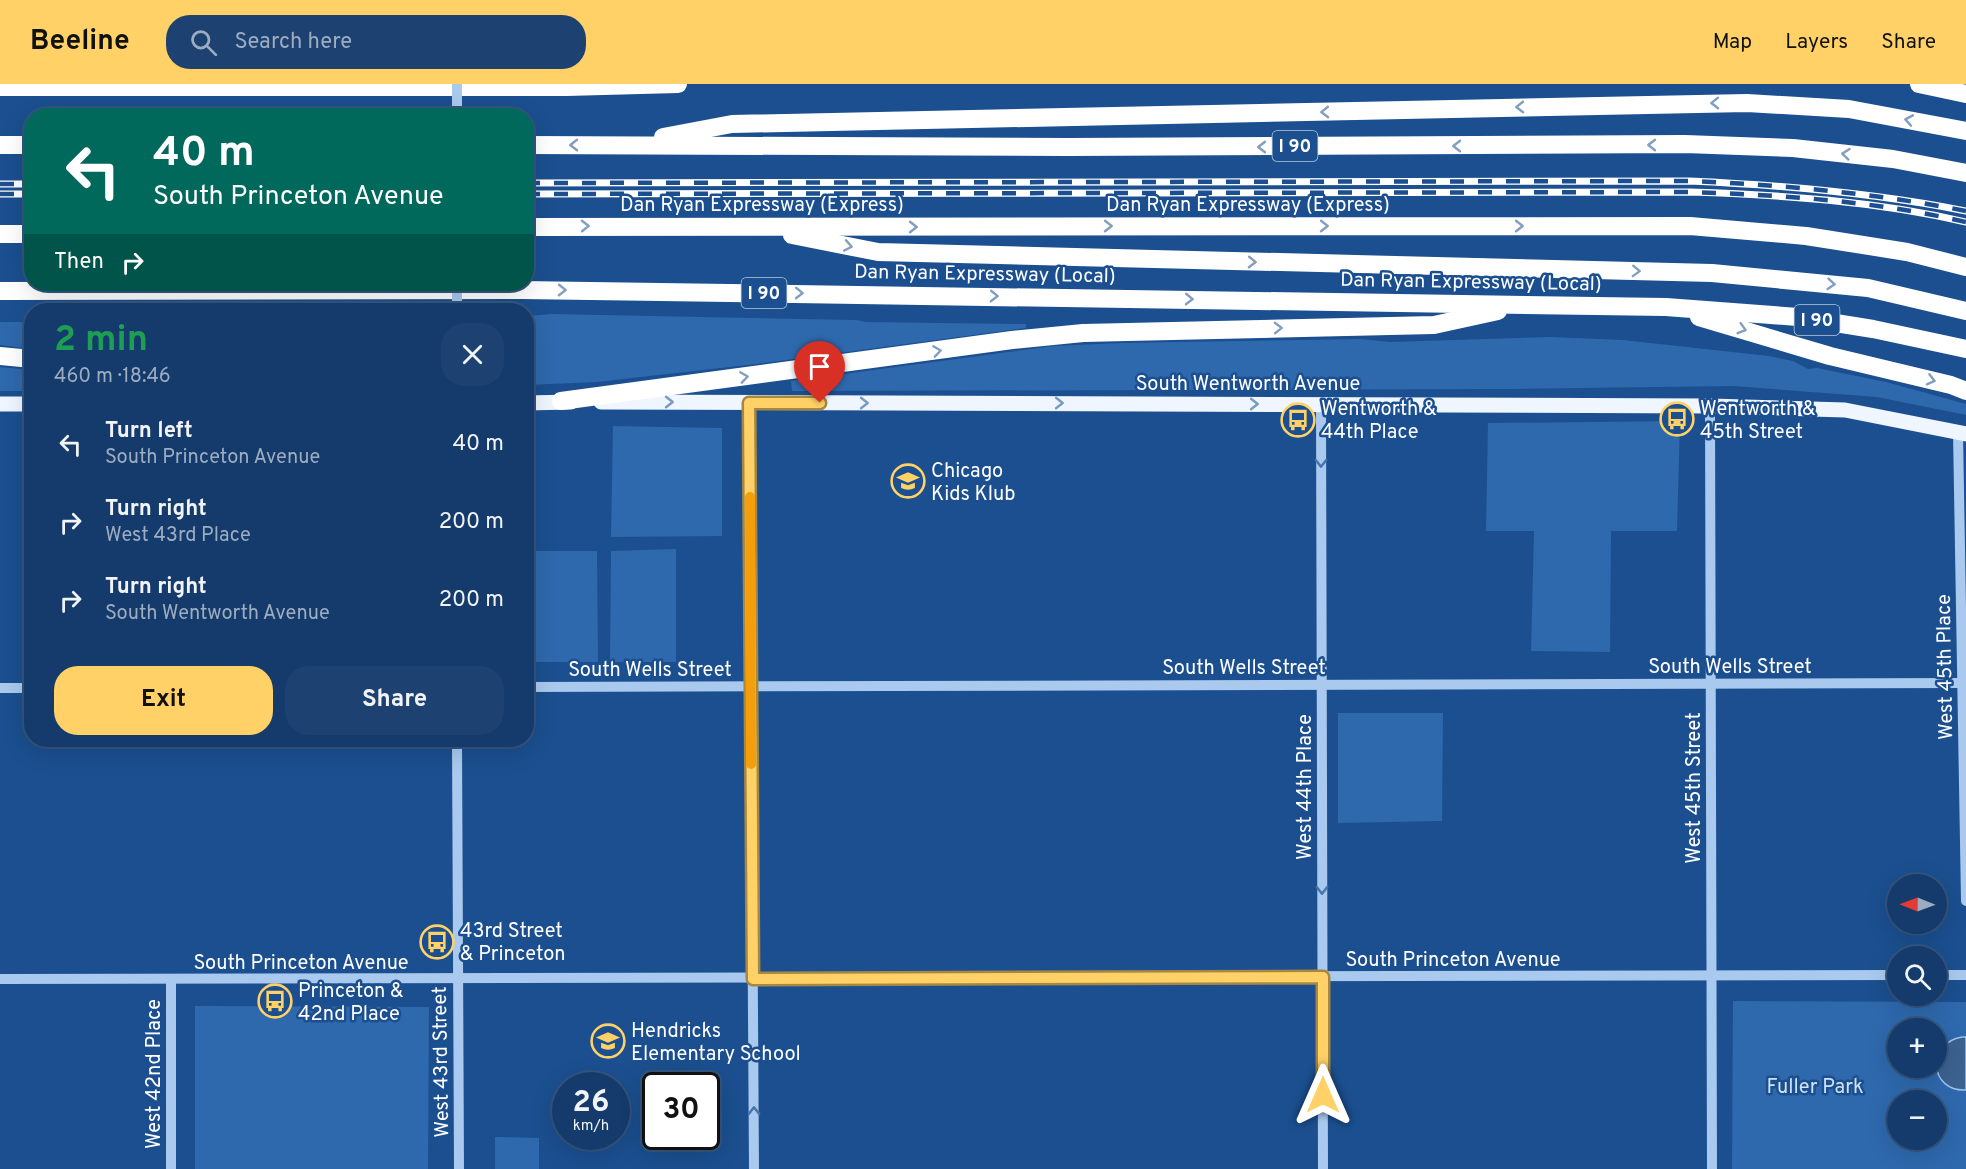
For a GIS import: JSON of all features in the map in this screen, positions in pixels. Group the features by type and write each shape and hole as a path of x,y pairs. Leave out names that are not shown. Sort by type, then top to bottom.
{"highway":[{"path":"0,87 566,87 678,84"},
{"path":"1919,84 1966,94"},
{"path":"622,145 732,124 1747,103 1850,110 1966,131"},
{"name":"I 90","path":"534,145 1091,147 1685,144 1793,148 1893,159 1966,173"},
{"path":"0,145 24,145"},
{"name":"Dan Ryan Expressway (Express)","path":"534,227 1689,226 1806,236 1908,252 1966,267"},
{"path":"749,227 878,252 1712,273 1868,288 1966,311"},
{"path":"0,234 24,234"},
{"name":"Dan Ryan Expressway (Local)","path":"534,290 1666,307 1798,317 1873,329 1966,349"},
{"name":"Dan Ryan Expressway (Local)","path":"0,291 24,291"},
{"path":"561,401 1012,340 1083,333 1434,326 1527,304"},
{"path":"1666,307 1830,356 1952,385 1966,391"},
{"path":"0,356 24,358"}],"main road":[{"name":"South Wentworth Avenue","path":"534,403 1710,406 1845,410 1962,433"},
{"path":"0,404 24,404"}],"street":[{"path":"457,84 457,108"},
{"path":"749,403 754,1169"},
{"name":"West 44th Place","path":"1321,404 1323,1169"},
{"name":"West 45th Street","path":"1710,406 1712,1169"},
{"name":"West 45th Place","path":"1962,433 1964,629 1962,683 1966,901"},
{"name":"South Wells Street","path":"534,687 1962,683"},
{"path":"0,688 24,688"},
{"name":"West 43rd Street","path":"457,747 459,1169"},
{"name":"South Princeton Avenue","path":"0,979 457,980 1887,975"},
{"path":"1947,975 1966,975"},
{"name":"West 42nd Place","path":"171,980 171,1169"}],"green space":[{"path":"534,315 1026,324 1026,328 756,364 597,382 534,385"},
{"path":"0,322 24,322 24,348 0,345"},
{"path":"1551,337 1623,340 1769,356 1793,361 1808,369 1817,368 1886,382 1966,404 1966,415 1877,397 1733,386 1511,389 792,391 791,381 1053,346 1361,339 1390,342"},
{"path":"0,367 24,369 24,391 0,391"},
{"path":"1680,421 1677,531 1611,531 1610,652 1531,651 1534,531 1486,531 1488,423"},
{"path":"613,426 722,428 722,536 611,537"},
{"path":"676,549 676,662 610,662 611,551"},
{"path":"534,551 597,551 598,662 534,662"},
{"path":"1338,713 1443,713 1442,821 1338,823"},
{"name":"Fuller Park","path":"1733,1001 1887,1002 1887,1006 1947,1006 1947,1002 1966,1002 1966,1169 1732,1169"},
{"path":"195,1006 429,1007 428,1169 195,1169"},
{"path":"495,1137 539,1138 539,1169 495,1169"}],"shaded area":[{"path":"1966,1037 1966,1090 1954,1089 1941,1078 1947,1078 1947,1044"}],"railway":[{"path":"534,183 1689,181 1828,191 1897,199 1966,211"},
{"path":"0,184 24,184"},
{"path":"534,194 1690,192 1829,200 1898,209 1966,222"},
{"path":"0,194 24,194"}],"slow traffic":[{"path":"750,497 751,764"}],"place":[{"name":"Wentworth & 45th Street","path":"1677,419"},
{"name":"Wentworth & 44th Place","path":"1298,420"},
{"name":"Chicago Kids Klub","path":"908,481"},
{"name":"43rd Street & Princeton","path":"437,942"},
{"name":"Princeton & 42nd Place","path":"275,1001"},
{"name":"Hendricks Elementary School","path":"608,1041"}],"route":[{"path":"820,403 749,403 753,979 1323,977 1323,1095"}]}
